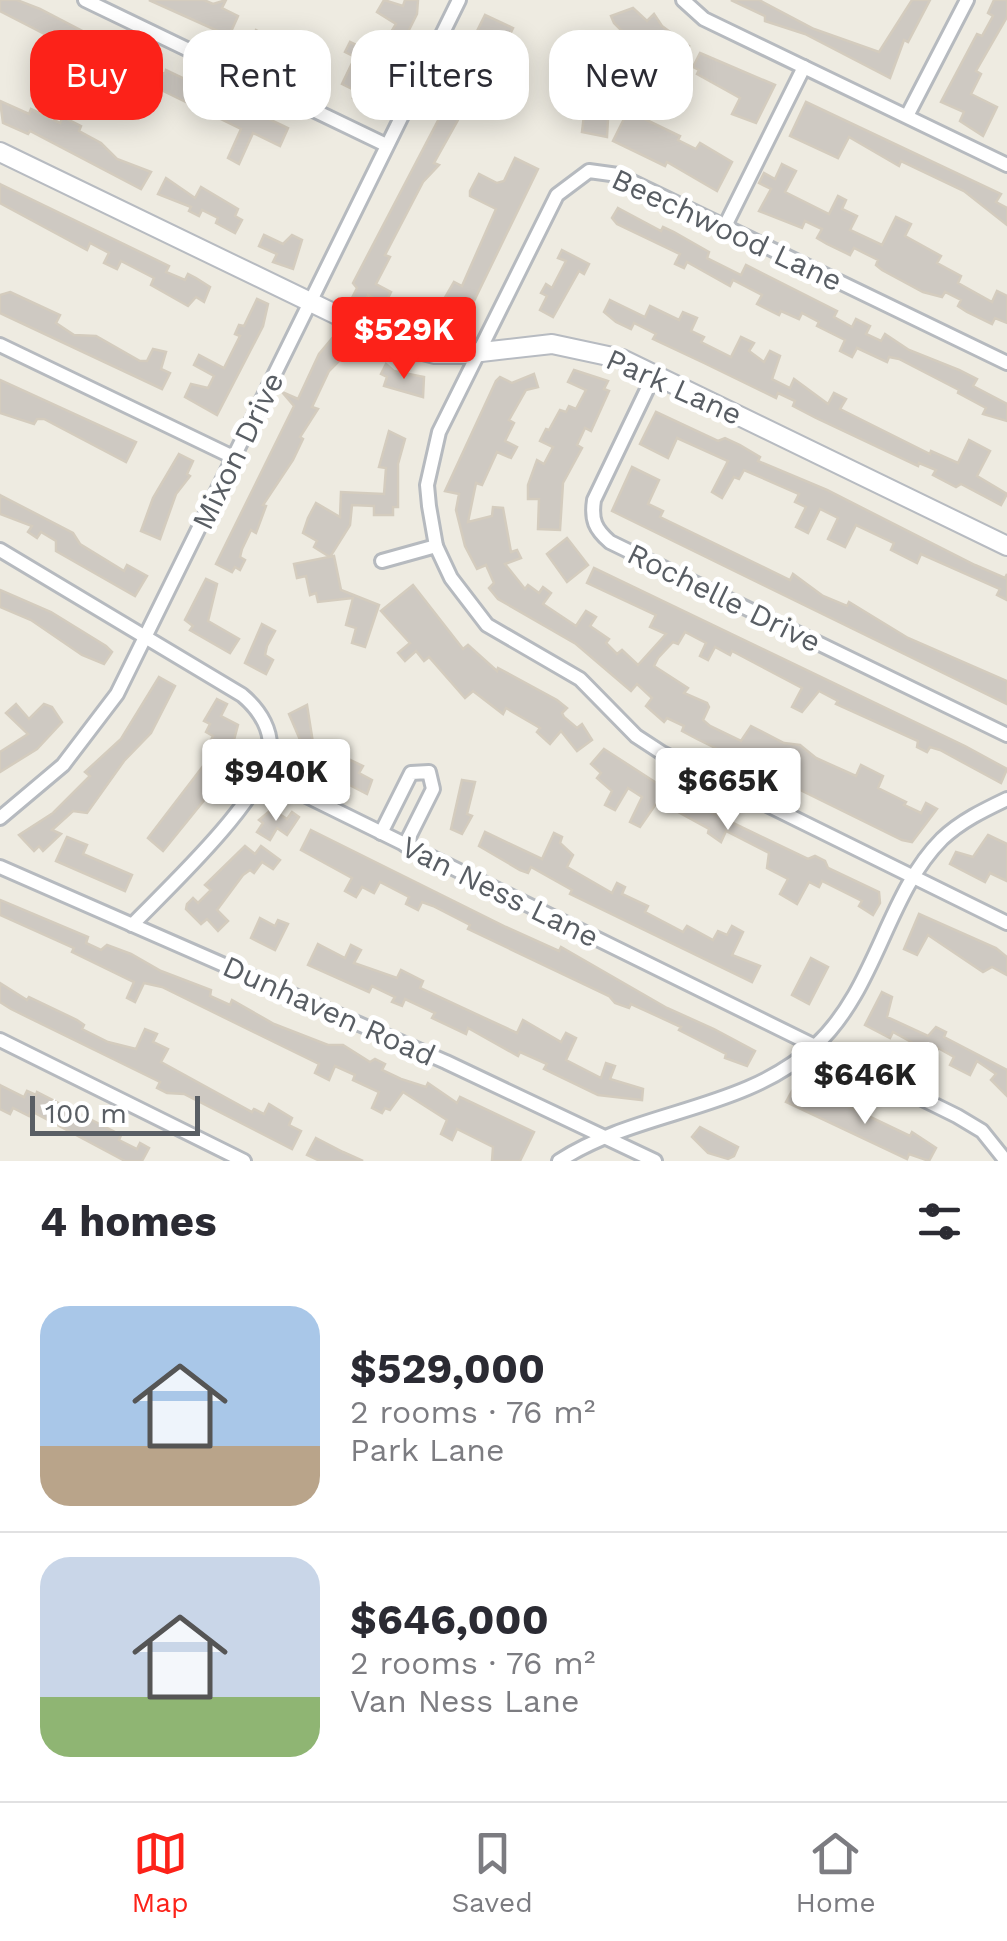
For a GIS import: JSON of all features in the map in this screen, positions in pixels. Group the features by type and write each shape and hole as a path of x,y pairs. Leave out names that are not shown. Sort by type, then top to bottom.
{"street":[{"path":"85,0 386,145"},
{"name":"Mixon Drive","path":"0,818 38,789 89,734 147,637 459,0"},
{"path":"682,0 704,19 1007,164"},
{"path":"907,116 967,0"},
{"path":"725,226 804,68"},
{"name":"Park Lane","path":"0,152 397,344 436,354 478,354 530,344 575,347 622,359 1007,546"},
{"name":"Beechwood Lane","path":"478,354 557,196 576,177 589,171 618,175 1007,363"},
{"path":"0,345 235,458"},
{"path":"478,354 439,432 427,485 436,546 450,578 487,624 580,679 636,736 662,753 1007,923"},
{"name":"Rochelle Drive","path":"654,375 594,500 591,516 598,532 610,542 1007,734"},
{"path":"382,561 436,546"},
{"path":"0,550 254,705 269,737 262,774 212,841 132,925"},
{"path":"380,833 411,773 428,772 433,789 406,846"},
{"name":"Van Ness Lane","path":"262,774 957,1116 982,1132 1006,1161"},
{"path":"559,1161 603,1136 756,1086 816,1046 856,995 914,878 943,838 1007,798"},
{"name":"Dunhaven Road","path":"0,867 654,1161"},
{"path":"0,1040 244,1161"}],"building":[{"path":"0,0 17,0 80,30 37,30 0,11"},
{"path":"149,0 204,0 213,4 226,0 222,8 238,16 232,30 216,30"},
{"path":"384,0 403,6 405,0 418,0 417,14 409,30 392,30 396,24 377,12"},
{"path":"731,0 759,0 814,29 879,52 912,0 930,0 908,42 904,40 890,78 805,34 765,21 765,16"},
{"path":"994,0 1007,0 1007,17 976,71 981,74 971,94 997,107 983,136 960,121 964,112 941,102 977,34 982,36 993,16 988,13"},
{"path":"633,8 647,21 654,14 667,30 621,30 611,16"},
{"path":"485,15 513,28 512,30 478,30"},
{"path":"700,53 775,85 756,123 732,114 740,98 697,74 699,70 693,67"},
{"path":"351,65 351,88 342,84"},
{"path":"166,70 183,78 183,101 163,91"},
{"path":"0,101 30,112 30,120 69,120 117,159 151,172 141,189 30,131 28,134 3,123"},
{"path":"806,102 1001,194 996,202 1007,208 1007,225 964,191 901,161 899,166 849,137 838,158 790,136"},
{"path":"223,120 271,120 288,128 280,146 253,133 239,164 228,158 241,129"},
{"path":"438,120 458,120 434,163 439,165 423,182 385,255 390,257 376,284 391,292 385,304 368,295 364,304 352,298 357,288 353,283"},
{"path":"583,120 608,120 607,137 582,132"},
{"path":"624,120 647,120 680,136 678,140 696,149 700,143 732,162 717,191 667,162 665,166 613,141"},
{"path":"515,158 538,169 473,303 467,300 455,326 442,320 446,311 439,308 454,282 462,286 496,209 470,196 470,191 479,174 497,183 504,181"},
{"path":"782,164 796,171 785,192 829,214 838,196 846,200 842,209 857,216 850,230 882,245 896,217 911,224 905,236 941,256 937,263 961,276 958,283 992,302 997,291 1007,296 1007,323 995,318 992,324 967,312 958,306 961,300 945,292 942,297 923,292 882,270 876,265 878,260 854,248 850,255 827,244 817,238 822,229 805,221 802,228 759,211 771,189 759,183 764,173 775,179"},
{"path":"166,178 195,198 201,187 238,209 235,216 242,220 235,233 216,223 218,218 202,210 199,216 189,211 191,207 158,194"},
{"path":"0,184 169,266 166,272 185,280 188,274 196,278 210,287 204,302 196,297 188,306 151,285 154,278 121,261 117,269 104,263 109,253 90,243 87,250 0,203"},
{"path":"618,208 661,231 663,227 674,232 709,252 707,258 741,275 746,265 837,311 834,317 852,327 856,319 870,326 866,334 881,341 885,334 909,350 977,379 973,386 1007,404 1007,421 983,414 986,408 958,393 959,390 899,359 889,357 887,362 857,348 852,357 840,351 845,340 817,326 819,322 802,313 799,319 781,311 779,315 757,304 762,295 733,280 730,286 687,262 684,268 675,264 680,254 617,224 612,218"},
{"path":"264,235 283,244 292,235 302,240 293,269 273,262 277,254 259,246"},
{"path":"562,250 589,264 584,274 579,271 553,317 540,310 547,296 541,293 546,284 552,288 566,261 558,258"},
{"path":"10,292 60,315 56,323 74,335 96,336 140,361 147,361 153,349 166,352 161,369 170,373 162,389 0,313 0,295"},
{"path":"257,299 268,304 263,326 217,415 185,397 191,384 208,388 214,376 194,365 199,355 224,368 240,336 235,334 239,325 244,326"},
{"path":"610,300 645,317 650,306 679,320 683,312 697,318 691,331 704,337 701,342 731,357 741,337 754,343 749,351 764,362 770,351 780,356 772,379 790,388 794,379 828,404 834,393 846,399 840,409 930,454 931,451 958,463 969,440 990,451 977,476 1007,494 1001,505 961,484 956,487 933,475 936,470 919,463 918,466 816,418 793,406 795,401 778,393 776,398 653,339 656,334 634,323 631,329 616,322 604,312"},
{"path":"334,336 345,341 337,358 341,359 329,371 312,407 318,409 300,437 303,439 293,460 263,505 266,506 256,533 251,530 242,549 240,557 245,560 240,570 235,567 232,572 216,564 294,406 282,392 298,399 319,354"},
{"path":"386,364 394,371 424,377 423,397 384,386 387,377 381,374"},
{"path":"574,370 608,381 604,389 609,391 591,431 585,428 577,445 582,448 563,483 560,530 538,529 539,499 528,499 528,485 537,460 544,464 553,447 540,441 546,429 549,430 560,410 566,412 569,406 576,409 586,390 568,382"},
{"path":"534,374 538,387 526,390 509,420 514,423 505,441 517,447 511,458 497,452 482,485 476,483 468,522 492,516 493,507 503,508 511,552 517,550 521,558 505,564 525,589 528,585 539,593 543,587 551,593 543,604 576,626 586,611 596,617 590,626 609,639 606,643 617,654 622,650 638,665 666,634 650,627 656,615 587,583 594,568 965,746 1007,769 1001,783 940,750 930,747 927,752 917,747 918,741 836,704 838,701 819,691 802,712 792,707 802,688 732,651 730,655 715,647 708,660 700,656 706,643 685,632 678,644 673,642 658,658 654,666 688,688 684,693 707,703 703,720 710,726 741,741 751,726 784,743 800,745 816,758 856,776 861,765 883,776 878,788 906,802 904,805 921,813 926,803 937,809 912,842 902,840 697,739 682,731 684,726 667,718 664,722 646,706 652,698 637,684 631,691 576,644 498,599 489,588 494,583 486,565 477,569 465,546 456,510 459,494 445,491 496,381 500,377 512,383"},
{"path":"0,380 136,442 126,462 44,419 37,419 34,424 0,413"},
{"path":"656,412 718,441 725,438 760,457 758,461 827,490 975,565 1005,578 1007,574 1007,600 997,595 1000,589 921,554 917,563 891,550 894,543 856,525 845,547 828,539 838,518 820,509 808,533 796,527 806,507 795,502 799,494 744,470 739,479 734,477 722,498 712,492 728,461 677,438 668,458 640,444"},
{"path":"389,431 405,439 398,464 398,507 393,507 393,515 374,515 374,506 352,505 350,525 330,557 314,547 317,541 303,533 308,518 316,503 340,517 341,492 384,494 386,468 379,467"},
{"path":"179,454 193,461 187,474 190,476 176,494 160,539 141,531 153,498"},
{"path":"632,467 659,480 648,504 663,511 660,517 790,580 793,574 823,596 847,606 849,602 908,638 1007,681 1007,704 612,511"},
{"path":"0,495 73,533 80,544 124,571 127,565 147,576 135,596 56,551 56,541 41,532 37,538 28,532 32,526 0,514"},
{"path":"567,538 588,565 567,582 547,554"},
{"path":"334,556 341,590 379,605 365,647 352,643 356,628 346,625 353,598 318,602 316,593 310,595 306,576 297,578 294,564"},
{"path":"206,579 217,584 208,621 239,639 230,653 190,630 193,626 185,620"},
{"path":"413,585 463,649 468,645 497,671 498,668 557,700 567,708 562,713 564,717 577,728 582,724 592,740 577,751 561,731 550,744 537,732 540,728 506,708 503,714 473,691 465,698 429,657 424,661 416,651 405,661 398,653 410,643 381,611"},
{"path":"0,590 51,612 112,652 104,664 82,655 31,620 0,607"},
{"path":"262,624 275,631 265,655 273,660 266,674 245,663"},
{"path":"159,677 175,686 151,733 124,761 87,813 73,811 52,830 61,834 43,851 39,846 34,851 19,835 53,813 90,776 85,772 121,739"},
{"path":"217,699 227,704 221,716 238,725 230,755 235,759 213,795 210,793 163,851 148,838 220,744 211,740 213,736 206,732 210,724 204,721"},
{"path":"16,704 29,719 44,704 52,707 62,722 37,749 0,772 0,752 28,734 6,713"},
{"path":"307,705 313,743 323,743 323,766 293,762 293,743 301,742 289,714"},
{"path":"604,749 675,795 808,859 815,856 825,861 828,868 879,892 880,903 873,915 859,906 862,901 822,881 819,887 809,882 797,904 780,894 788,879 767,868 769,853 726,831 721,842 708,833 709,829 658,801 640,827 630,822 642,797 628,788 615,810 605,805 612,791 597,778 601,773 591,764"},
{"path":"348,759 363,766 359,773 372,780 367,794 338,779"},
{"path":"462,780 475,782 467,814 472,816 462,834 451,829"},
{"path":"272,809 287,819 292,812 299,817 287,835 277,828 270,840 257,832 263,823 259,820"},
{"path":"311,830 506,927 559,951 561,947 667,1008 755,1051 747,1066 725,1058 726,1054 679,1030 681,1027 631,1004 629,1008 615,1003 609,996 468,929 470,925 433,906 422,902 418,910 406,904 409,897 380,882 374,893 362,887 356,897 345,891 352,878 301,850"},
{"path":"485,832 542,859 554,833 562,837 560,843 573,855 567,867 612,893 617,883 625,887 622,894 648,906 645,912 683,932 687,926 713,940 718,931 727,935 732,926 743,932 732,955 760,966 752,982 570,894 572,890 531,867 528,873 520,870 479,846"},
{"path":"988,835 1007,844 1007,881 990,873 985,882 950,864 956,852 973,857"},
{"path":"67,837 87,845 83,854 132,875 125,891 56,861"},
{"path":"245,846 255,854 261,846 280,860 273,869 262,862 254,873 250,870 243,875 217,910 228,921 218,931 207,919 201,924 186,909 187,904 193,898 198,903 211,890 205,885"},
{"path":"0,900 88,937 86,943 101,950 107,945 131,954 161,971 211,990 210,996 230,1005 232,1000 274,1024 328,1045 343,1045 370,1062 375,1059 385,1064 382,1070 401,1079 426,1087 428,1083 457,1103 460,1097 534,1132 520,1161 492,1161 493,1147 457,1129 452,1140 441,1134 447,1120 403,1092 390,1110 385,1108 382,1113 372,1108 379,1092 353,1080 355,1075 335,1066 329,1080 315,1073 319,1064 162,987 144,983 135,1002 127,998 134,982 72,952 74,948 0,915"},
{"path":"919,914 996,948 1007,957 1007,975 992,967 983,972 928,935 917,955 904,949"},
{"path":"260,918 275,926 278,920 288,924 275,950 251,938"},
{"path":"318,944 345,958 351,945 361,950 354,963 397,978 401,970 423,981 420,988 517,1033 523,1020 561,1042 566,1033 576,1038 566,1060 601,1078 606,1063 615,1066 610,1079 643,1089 642,1100 598,1095 544,1069 547,1064 520,1052 518,1056 468,1028 466,1034 432,1018 435,1013 405,999 402,1006 392,1002 395,997 372,986 369,992 308,965"},
{"path":"811,958 828,967 809,1004 792,995"},
{"path":"0,983 27,1000 29,997 77,1020 84,1025 82,1029 108,1042 136,1049 145,1029 157,1034 153,1042 168,1049 161,1062 252,1112 254,1109 264,1114 269,1104 292,1118 289,1125 301,1131 292,1149 184,1094 167,1093 157,1088 160,1082 11,1009 0,1002"},
{"path":"882,992 892,997 887,1017 928,1036 936,1027 946,1032 944,1037 1007,1070 1007,1096 991,1080 996,1074 977,1061 970,1075 950,1065 954,1057 938,1048 935,1055 893,1032 890,1038 865,1025"},
{"path":"0,1085 24,1097 27,1091 36,1095 37,1092 121,1135 119,1140 137,1149 140,1143 149,1148 142,1161 125,1161 31,1111 29,1116 13,1108 10,1114 0,1109"},
{"path":"792,1091 837,1106 839,1102 910,1136 912,1132 936,1148 929,1161 909,1154 907,1159 786,1102"},
{"path":"700,1127 738,1147 734,1156 728,1159 708,1153 692,1137"},
{"path":"316,1138 363,1161 320,1161 307,1155"}]}
